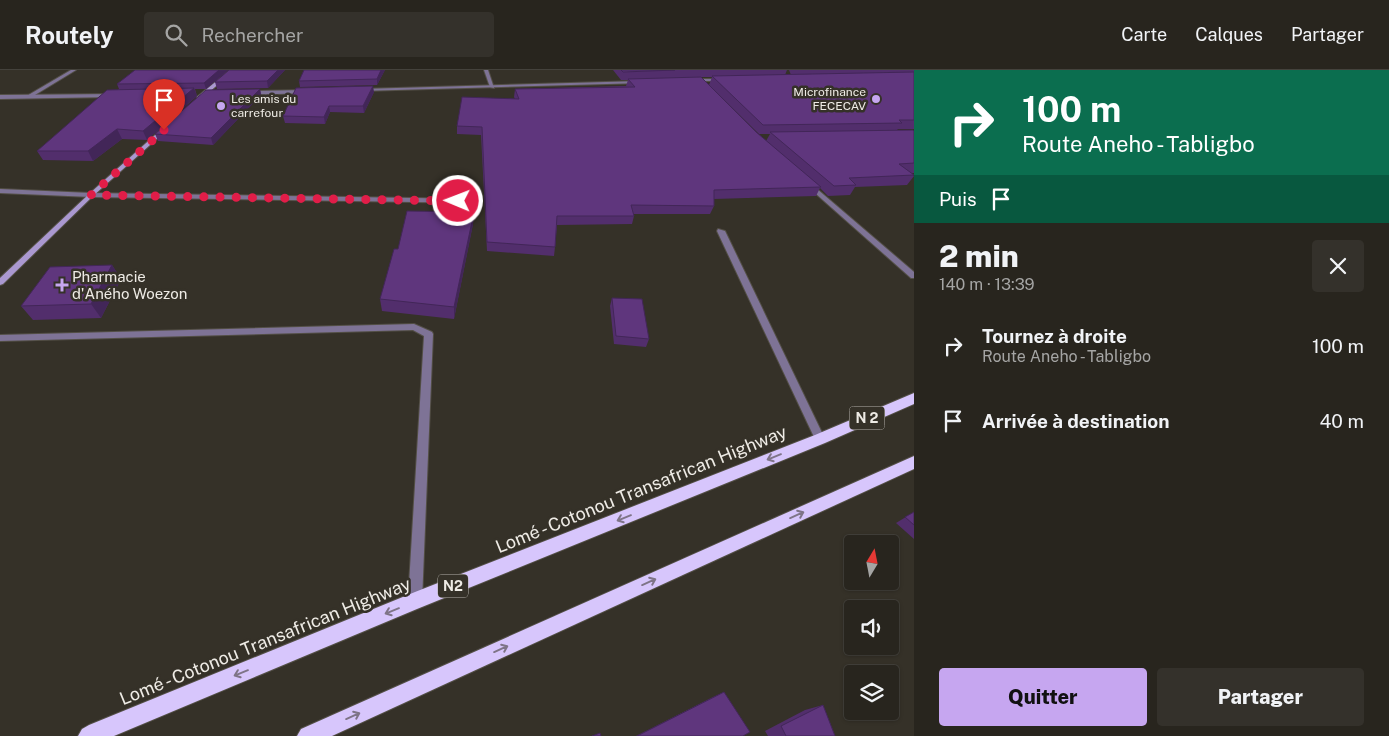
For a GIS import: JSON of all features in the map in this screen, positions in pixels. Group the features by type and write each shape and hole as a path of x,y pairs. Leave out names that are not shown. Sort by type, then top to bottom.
{"highway":[{"name":"N 2","path":"820,439 914,398"},
{"name":"Lomé - Cotonou Transafrican Highway","path":"89,736 415,601 820,439"},
{"path":"308,736 914,462"}],"main road":[{"path":"195,97 204,94 233,70"},
{"path":"0,282 91,195 175,120"}],"street":[{"path":"28,96 74,70"},
{"path":"486,70 492,87"},
{"path":"689,80 726,80"},
{"path":"699,80 705,86"},
{"path":"353,90 650,82"},
{"path":"243,93 313,91"},
{"path":"204,94 214,94"},
{"path":"0,97 125,95"},
{"path":"801,177 914,276"},
{"path":"0,191 91,195 476,201"},
{"path":"721,231 820,439"},
{"path":"0,338 414,327 423,329 429,334 415,601"}],"building":[{"path":"135,70 219,70 204,83 117,84"},
{"path":"229,70 278,70 267,81 215,82"},
{"path":"304,70 381,70 377,79 299,81"},
{"path":"621,70 675,70 623,72"},
{"path":"914,72 914,120 899,120 902,123 763,125 712,76"},
{"path":"701,77 756,132 821,187 714,190 714,206 631,205 634,216 557,216 555,247 487,242 482,127 457,126 462,97 519,99 515,89 635,87 628,79"},
{"path":"373,86 363,106 329,106 324,117 283,116 296,88"},
{"path":"194,88 143,131 117,129 88,151 37,151 107,90"},
{"path":"260,89 211,138 155,134 206,90"},
{"path":"913,130 914,163 899,164 914,175 849,178 856,185 834,186 770,132"},
{"path":"407,211 474,212 454,307 380,299 394,249 398,249"},
{"path":"112,265 91,304 21,306 50,267"},
{"path":"612,298 642,299 649,339 616,336"},
{"path":"914,512 914,525 905,517"},
{"path":"724,692 750,732 743,736 637,736"},
{"path":"823,705 835,736 786,736 781,726"}],"place":[{"name":"Microfinance FECECAV","path":"876,99"},
{"name":"Les amis du carrefour","path":"221,106"},
{"name":"Pharmacie d'Aného Woezon","path":"62,285"}],"route":[{"path":"164,130 91,195 458,201"}]}
